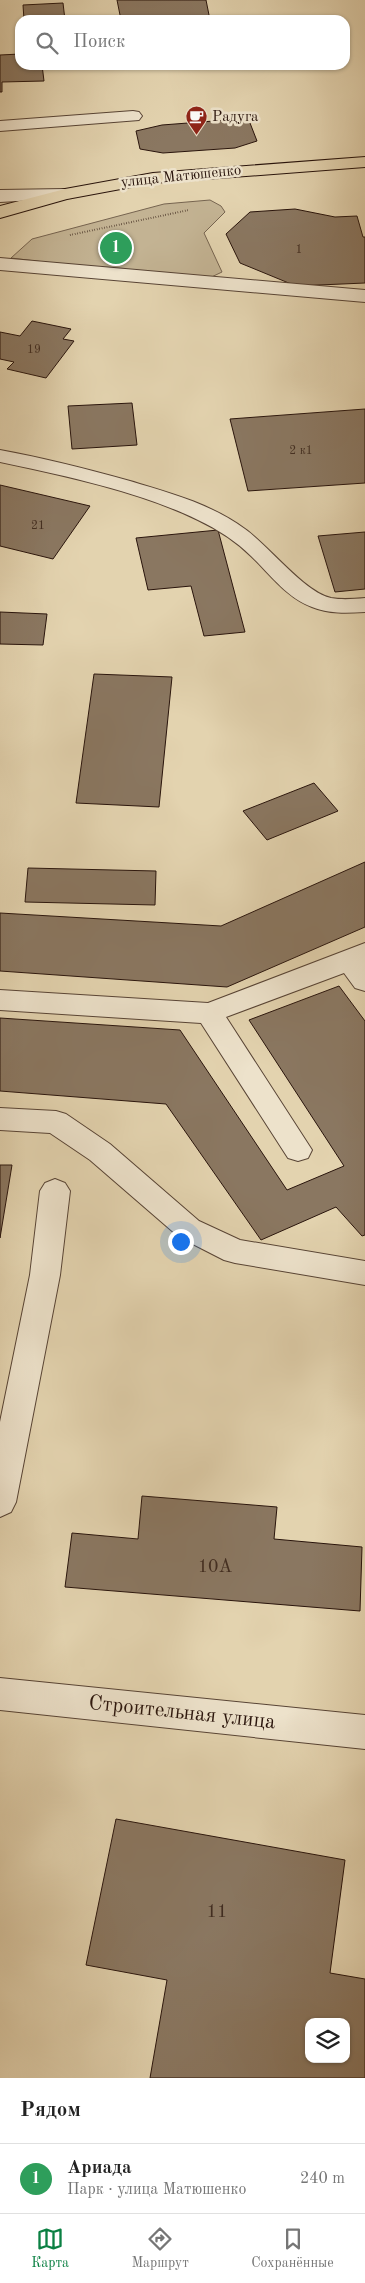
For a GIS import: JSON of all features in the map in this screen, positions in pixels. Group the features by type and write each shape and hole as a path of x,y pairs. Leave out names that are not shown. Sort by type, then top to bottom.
{"main road":[{"name":"улица Матюшенко","path":"0,212 65,194 153,178 365,162"}],"street":[{"path":"0,126 133,116"},
{"path":"0,196 65,194"},
{"path":"0,264 365,296"},
{"path":"0,456 66,470 178,501 229,528 250,543 301,590 319,602 343,606 365,605"},
{"path":"0,1000 208,1013 360,965"},
{"path":"208,1013 298,1150"},
{"path":"0,1119 56,1122 100,1152 189,1228 235,1251 365,1273"},
{"path":"0,1502 45,1276 54,1191"},
{"name":"Строительная улица","path":"0,1694 365,1732"}],"path":[{"path":"68,236 193,209"}],"shaded area":[{"path":"210,200 221,206 225,212 204,233 222,272 203,281 11,258 32,239 164,204"}],"building":[{"path":"117,0 206,0 209,15 120,15"},
{"path":"63,3 64,15 24,15 23,5"},
{"path":"15,54 15,70 43,70 44,81 2,82 2,92 0,92 0,55"},
{"name":"Радуга","path":"227,120 250,123 257,141 235,148 163,153 140,149 136,131 162,125"},
{"path":"295,209 335,217 357,216 363,237 365,237 365,283 296,286 240,263 226,234 250,212"},
{"path":"32,321 71,329 63,339 74,341 46,378 7,369 14,362 0,359 0,332 20,336"},
{"path":"132,403 137,445 72,449 68,406"},
{"path":"365,409 365,483 248,491 230,419"},
{"path":"0,485 90,506 53,559 0,546"},
{"path":"218,530 245,632 204,636 191,586 148,590 136,538"},
{"path":"365,532 365,589 335,592 318,536"},
{"path":"0,612 47,614 43,645 0,644"},
{"path":"94,674 172,677 159,807 76,803"},
{"path":"314,783 338,811 267,840 243,811"},
{"path":"365,862 365,927 227,987 0,971 0,913 221,926"},
{"path":"28,868 156,871 155,905 25,902"},
{"path":"339,986 365,1021 365,1235 362,1236 336,1207 261,1240 166,1104 0,1091 0,1018 180,1030 287,1190 344,1166 249,1020"},
{"path":"0,1165 12,1165 0,1238"},
{"path":"142,1496 277,1507 274,1539 362,1547 360,1611 65,1587 72,1533 138,1539"},
{"path":"116,1819 345,1860 330,1973 365,1979 365,2078 150,2078 167,1980 86,1965"}],"place":[{"name":"Радуга","path":"196,136"},
{"name":"Ариада","path":"116,248"}]}
